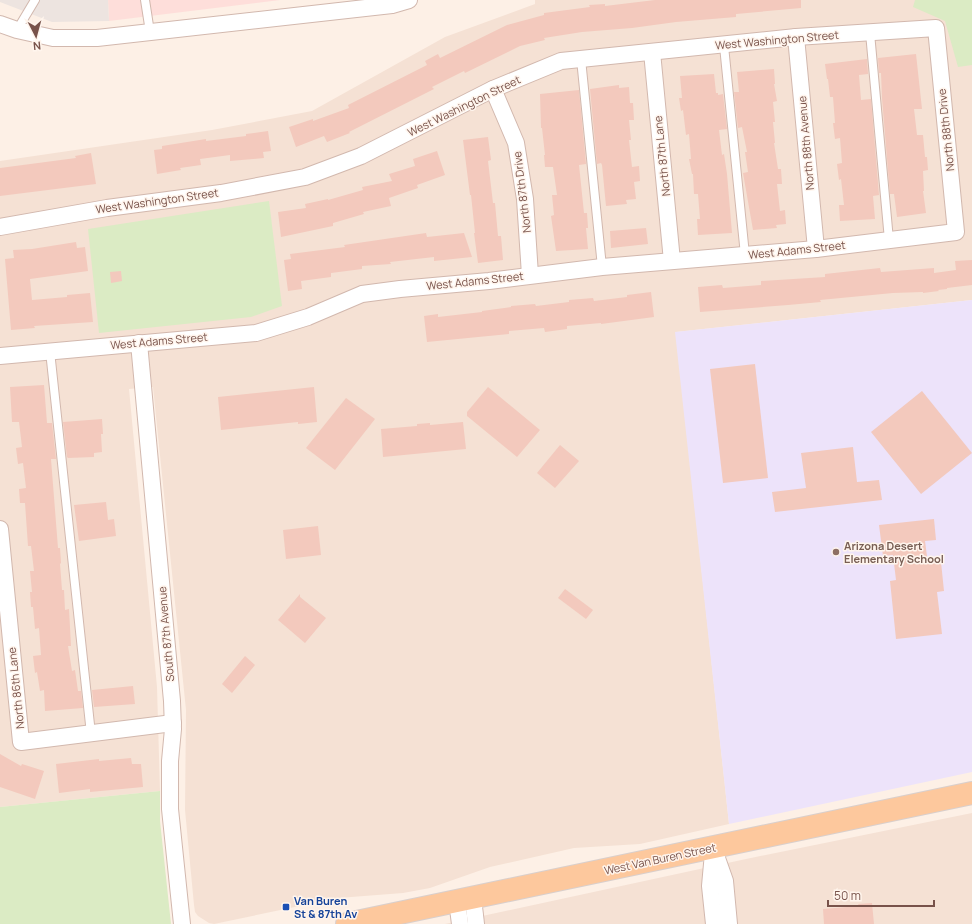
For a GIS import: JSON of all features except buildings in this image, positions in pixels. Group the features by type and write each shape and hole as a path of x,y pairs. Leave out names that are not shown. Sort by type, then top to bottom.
{"main road":[{"name":"West Van Buren Street","path":"347,924 972,793"}],"street":[{"path":"0,24 17,30 53,38 97,38 392,5 409,0"},
{"name":"West Washington Street","path":"0,227 108,208 221,193 305,177 361,156 493,89 561,61 724,46 796,37 936,28"},
{"name":"North 88th Drive","path":"936,28 956,232"},
{"name":"North 88th Avenue","path":"796,37 816,249"},
{"name":"North 87th Lane","path":"652,52 672,261"},
{"name":"North 87th Drive","path":"493,89 516,143 525,200 530,276"},
{"name":"West Adams Street","path":"0,356 256,333 308,317 362,294 602,267 816,249 956,232"},
{"name":"South 87th Avenue","path":"139,343 172,701 173,723 170,761 170,808 182,924"},
{"name":"North 86th Lane","path":"0,530 21,742 173,723"},
{"path":"713,847 710,886 714,924"},
{"path":"713,847 725,881 729,924"},
{"path":"460,924 465,899"},
{"path":"465,899 476,924"}],"lane":[{"path":"17,30 35,0"},
{"path":"145,0 150,32"},
{"path":"870,32 889,240"},
{"path":"724,46 745,255"},
{"path":"580,59 602,267"},
{"path":"50,351 92,734"}],"shaded area":[{"path":"0,0 108,0 109,21 52,22 0,2"},
{"path":"108,0 280,0 109,21"},
{"path":"535,0 972,0 972,300 676,332 729,824 640,844 574,848 490,867 430,888 403,893 338,898 214,924 209,923 198,916 195,912 194,905 185,810 186,710 153,387 129,389 157,687 160,791 0,807 0,161 212,130 312,111 445,37 535,4"},
{"name":"Arizona Desert Elementary School","path":"972,300 972,772 729,824 675,332"},
{"path":"972,813 972,924 445,924 746,859"}],"green space":[{"path":"915,0 972,0 972,65 958,67 945,21 913,7"},
{"path":"269,201 282,306 251,317 99,333 88,229"},
{"path":"160,791 160,821 171,924 0,924 0,807"}],"place":[{"name":"Arizona Desert Elementary School","path":"836,552"},
{"name":"Van Buren St & 87th Av","path":"286,907"}]}
